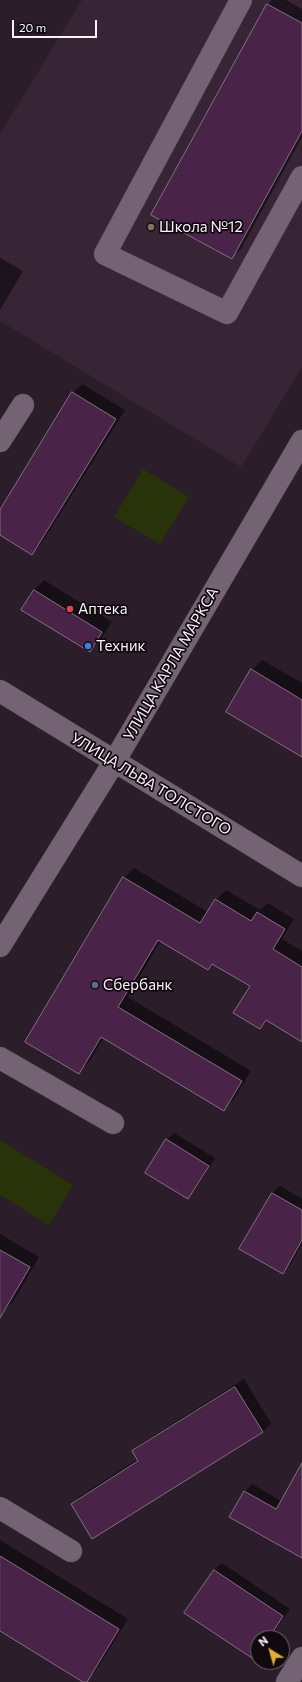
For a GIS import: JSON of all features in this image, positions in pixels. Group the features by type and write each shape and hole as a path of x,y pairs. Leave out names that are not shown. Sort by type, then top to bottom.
{"street":[{"path":"241,0 104,254 226,313 302,177"},
{"path":"0,440 23,405"},
{"name":"УЛИЦА КАРЛА МАРКСА","path":"0,946 114,762 302,441"},
{"name":"УЛИЦА ЛЬВА ТОЛСТОГО","path":"0,691 302,876"},
{"path":"0,1058 113,1123"},
{"path":"0,1508 70,1551"},
{"path":"287,1682 302,1658"}],"shaded area":[{"name":"Школа №12","path":"82,0 302,0 302,367 241,467 0,321 0,134"}],"green space":[{"path":"143,469 189,497 160,544 114,517"},
{"path":"0,1140 73,1185 49,1225 0,1195"}],"building":[{"path":"267,4 302,23 302,131 232,259 151,215"},
{"path":"72,392 116,419 32,555 0,535 0,510"},
{"path":"34,590 102,632 90,652 21,610"},
{"path":"251,669 302,700 302,757 226,712"},
{"path":"123,877 200,923 215,899 251,921 257,912 285,929 273,949 302,967 302,1042 266,1020 260,1029 233,1013 250,986 212,964 208,970 158,940 118,1007 242,1081 224,1111 101,1037 79,1074 25,1042"},
{"path":"166,1139 209,1166 188,1199 145,1173"},
{"path":"272,1193 302,1210 302,1240 283,1274 239,1249"},
{"path":"0,1250 30,1267 0,1318"},
{"path":"235,1387 263,1432 92,1539 71,1504 138,1461 132,1451"},
{"path":"302,1463 302,1558 229,1517 244,1491 276,1509"},
{"path":"0,1556 119,1629 87,1682 83,1682 0,1631"},
{"path":"214,1570 283,1616 274,1630 250,1630 250,1657 184,1613"}],"place":[{"name":"Школа №12","path":"151,227"},
{"name":"Аптека","path":"70,609"},
{"name":"Техник","path":"88,646"},
{"name":"Сбербанк","path":"95,985"}]}
